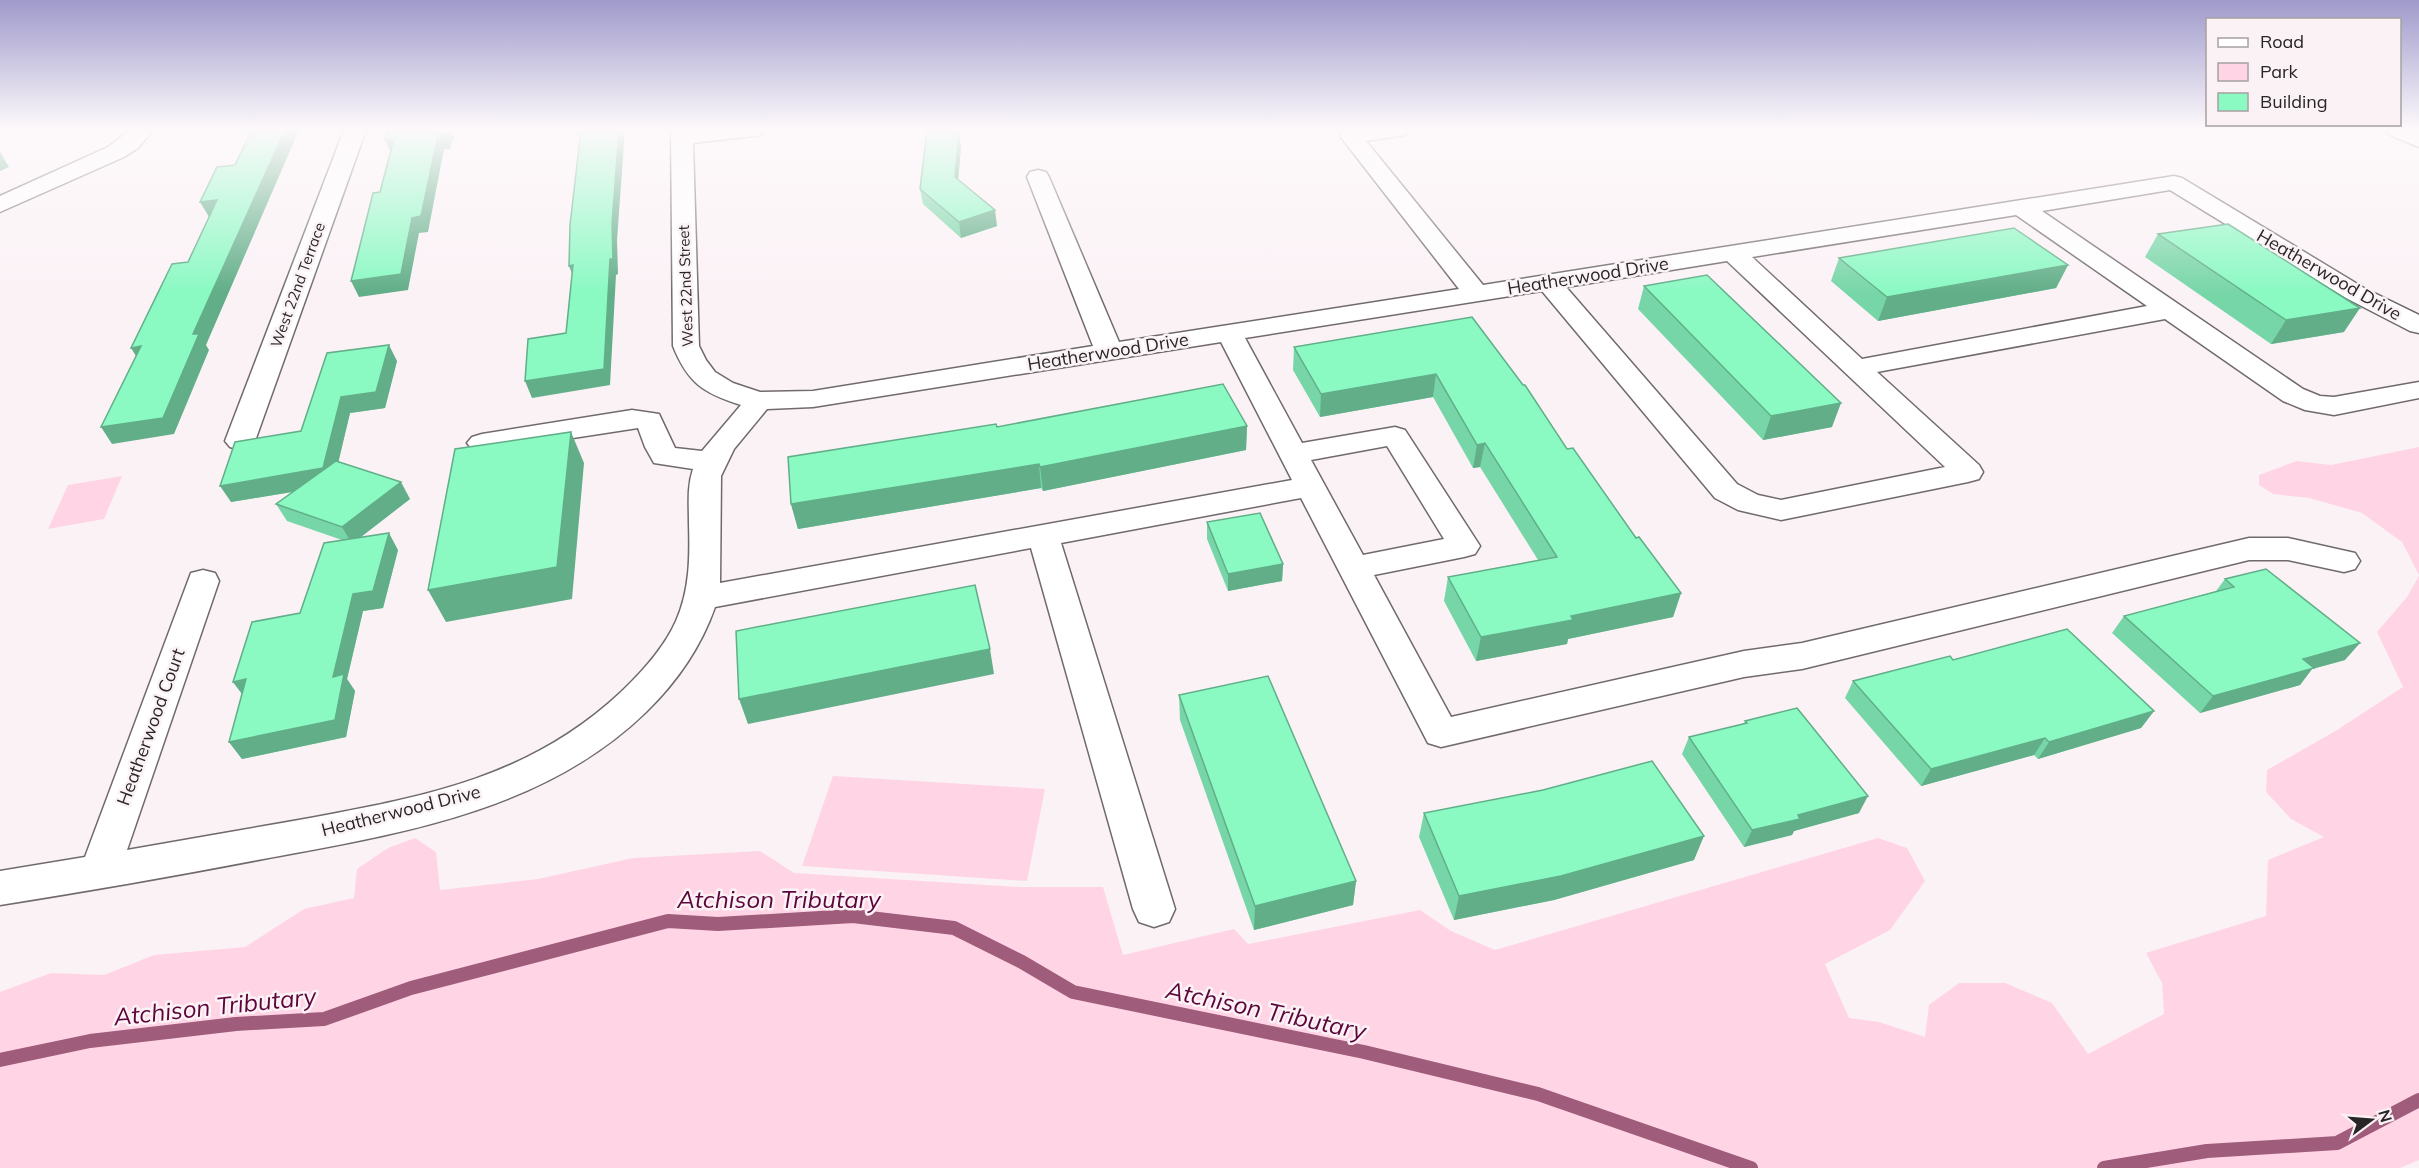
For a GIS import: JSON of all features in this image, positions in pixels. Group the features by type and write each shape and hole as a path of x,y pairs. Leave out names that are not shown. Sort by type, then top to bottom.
{"street":[{"path":"0,205 45,185"},
{"name":"West 22nd Terrace","path":"240,441 335,185"},
{"name":"West 22nd Street","path":"683,185 686,346 693,366 705,380 724,390 759,401"},
{"path":"1041,185 1109,352"},
{"path":"1390,185 1477,294"},
{"name":"Heatherwood Drive","path":"0,888 99,873 395,816 460,801 513,781 552,762 588,739 628,708 663,671 687,634 703,598 706,565 704,490 708,469 759,401 813,399 2164,185"},
{"name":"Heatherwood Drive","path":"2176,185 2363,297 2419,325"},
{"path":"2020,207 2293,394 2315,404 2334,406 2419,390"},
{"path":"1548,282 1726,491 1749,503 1781,510 1968,472 1732,253"},
{"path":"1856,368 2170,310"},
{"path":"1229,333 1441,733 1743,664 1802,656 2249,549 2288,549 2344,561"},
{"path":"482,443 632,419 649,420 654,428 657,447 665,456 712,462"},
{"path":"1293,454 1395,435 1464,546 1354,568"},
{"path":"703,598 1311,486"},
{"path":"1043,536 1154,909"},
{"name":"Heatherwood Court","path":"99,873 203,581"}],"green space":[{"path":"2419,447 2419,575 2402,542 2362,513 2309,498 2273,494 2259,485 2259,475 2297,461 2331,465"},
{"path":"122,476 104,519 48,529 68,485"},
{"path":"2419,576 2419,1160 2400,1168 0,1168 0,992 51,973 104,975 154,955 245,947 304,909 354,898 357,869 388,848 415,838 436,852 440,890 538,879 633,858 760,851 794,873 1020,887 1103,887 1123,955 1234,929 1248,944 1420,910 1451,931 1495,950 1878,838 1907,848 1925,881 1890,930 1825,964 1849,1018 1879,1022 1925,1037 1929,1005 1959,983 2005,983 2052,1003 2088,1054 2164,1014 2162,983 2146,953 2266,916 2268,860 2324,837 2291,819 2266,792 2267,770 2337,730 2403,687 2377,632 2407,597"},
{"path":"833,776 1045,789 1027,881 802,866"}],"building":[{"path":"208,185 260,185 193,334 199,334 163,418 101,427 141,346 131,348 172,264 188,262 217,200 200,202"},
{"path":"382,185 428,185 421,216 412,218 401,274 351,281 373,193 380,192"},
{"path":"575,185 615,185 612,224 613,259 610,259 604,369 525,381 528,339 566,333 573,265 569,266 570,225"},
{"path":"921,185 964,185 995,210 959,222 920,189"},
{"path":"2228,224 2360,308 2286,320 2158,234"},
{"path":"2014,228 2068,265 1887,297 1839,258"},
{"path":"1707,275 1841,403 1771,416 1644,286"},
{"path":"1472,317 1525,385 1567,449 1573,448 1636,538 1639,537 1681,593 1571,616 1573,620 1481,637 1448,577 1557,557 1485,443 1477,445 1436,374 1321,394 1294,347"},
{"path":"389,345 376,392 341,397 323,468 220,486 235,442 301,431 327,353"},
{"path":"1223,384 1247,426 1040,467 1039,464 791,504 788,457 996,424 997,427"},
{"path":"571,432 557,567 428,590 455,449"},
{"path":"336,461 401,482 342,527 276,504"},
{"path":"1260,513 1283,564 1228,574 1207,522"},
{"path":"389,533 373,591 353,594 333,677 344,674 335,720 229,742 246,679 233,682 252,622 300,613 324,543"},
{"path":"2266,569 2360,643 2303,659 2314,668 2213,696 2124,616 2234,587 2225,579"},
{"path":"975,585 990,649 739,699 736,631"},
{"path":"2067,629 2154,711 2049,742 2045,738 1931,769 1853,681 1950,656 1953,660"},
{"path":"1268,676 1356,881 1255,906 1179,695"},
{"path":"1797,708 1868,796 1798,815 1800,819 1752,830 1689,737"},
{"path":"1652,761 1704,836 1561,876 1459,896 1424,813 1543,790"}],"waterway":[{"name":"Atchison Tributary","path":"0,1060 90,1041 236,1024 324,1019 411,988 668,921 718,924 853,916 954,928 1022,962 1073,992 1364,1052 1538,1094 1751,1168"},
{"name":"Atchison Tributary","path":"2104,1168 2207,1151 2337,1143 2419,1100"}]}
